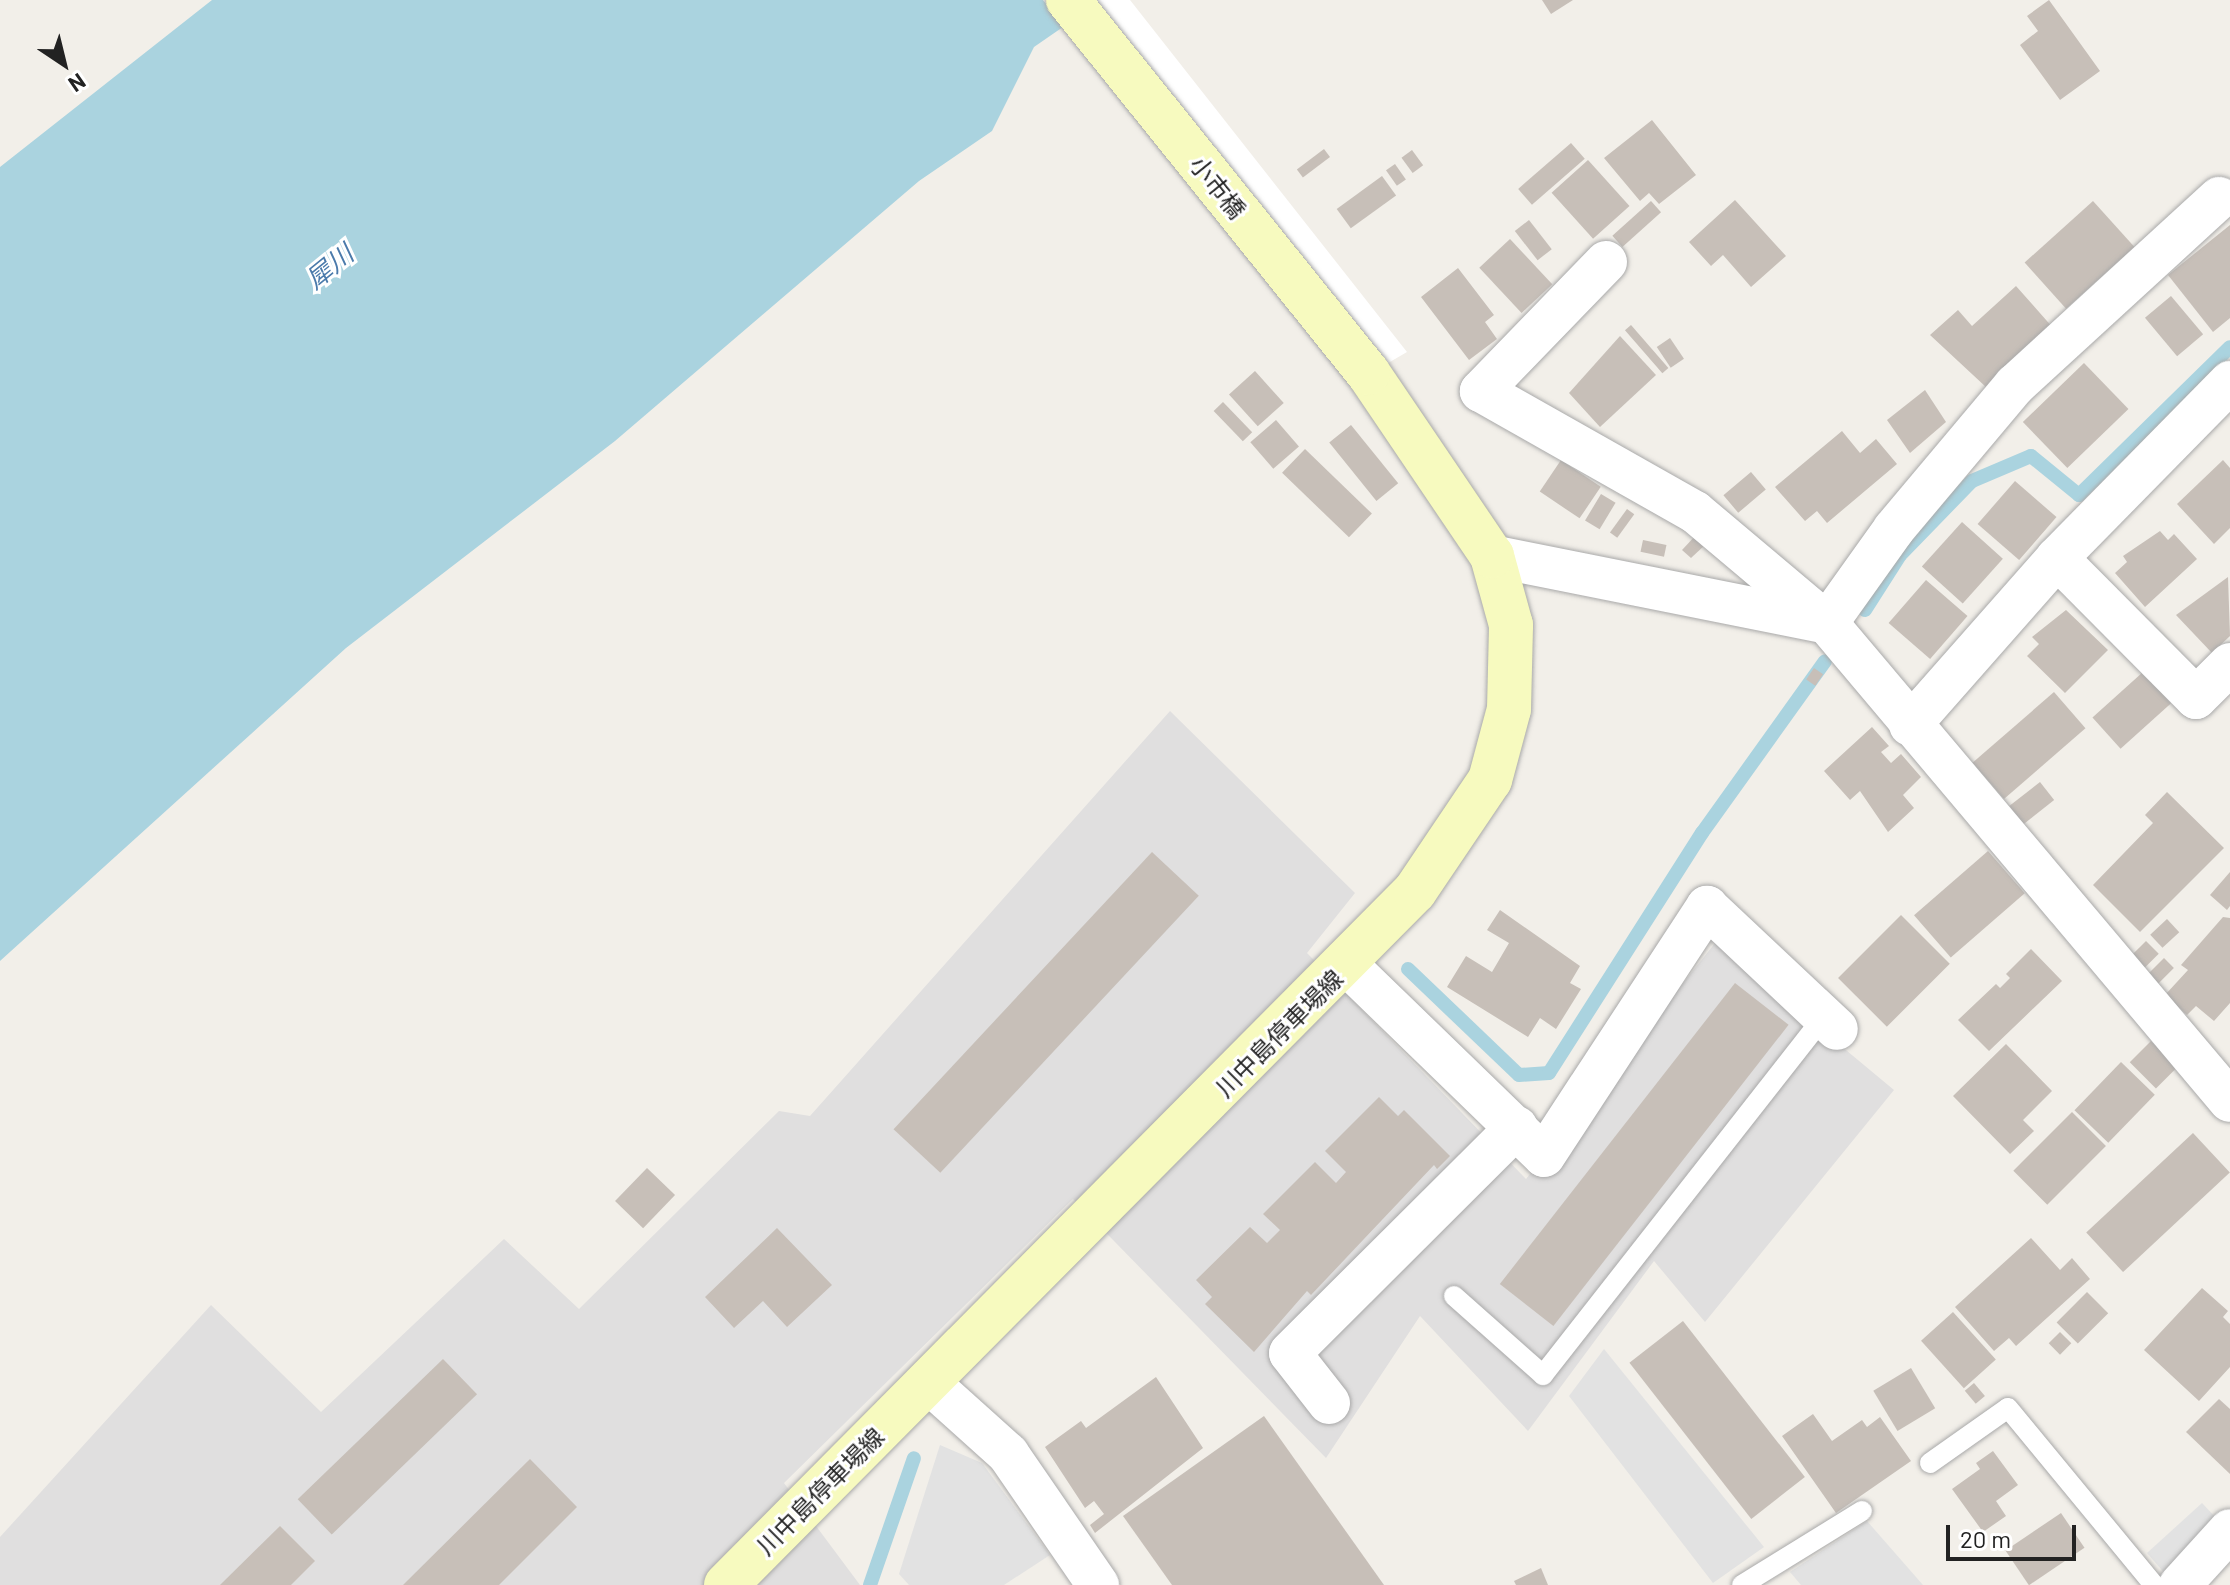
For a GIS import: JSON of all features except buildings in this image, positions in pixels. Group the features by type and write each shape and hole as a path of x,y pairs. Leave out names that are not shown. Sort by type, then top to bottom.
{"main road":[{"name":"小市橋","path":"1068,0 1368,373"},
{"name":"川中島停車場線","path":"726,1585 1347,965 1454,842 1490,780 1509,709 1511,625 1492,556 1368,373"}],"street":[{"path":"1827,623 1894,529 2015,385 2219,198"},
{"path":"1606,262 1481,391 1695,512 1827,623 2230,1101"},
{"path":"1910,725 2057,558 2230,382"},
{"path":"1492,556 1827,623"},
{"path":"2057,558 2196,698 2230,664"},
{"path":"1347,965 1544,1156 1707,907 1831,1023"},
{"path":"1329,1403 1290,1353 1517,1127"},
{"path":"929,1383 1008,1454 1098,1585"},
{"path":"2180,1585 2230,1531"}],"lane":[{"path":"1454,1296 1543,1375 1831,1023"},
{"path":"1930,1463 2008,1408 2154,1585"},
{"path":"1742,1585 1862,1511"}],"shaded area":[{"path":"1170,711 1355,893 1307,953 1526,1179 1716,942 1894,1090 1705,1322 1654,1261 1528,1431 1420,1316 1326,1458 1073,1199 784,1483 860,1585 0,1585 0,1537 211,1305 321,1412 504,1239 579,1309 779,1111 810,1116"},
{"path":"1604,1349 1764,1547 1713,1583 1569,1396"},
{"path":"940,1445 982,1463 1050,1555 1004,1585 909,1585 899,1574"},
{"path":"2202,1503 2218,1520 2167,1576 2147,1553"},
{"path":"1867,1521 1923,1585 1801,1585 1790,1572"}],"water":[{"name":"犀川","path":"212,0 1102,0 1034,47 992,131 919,181 615,441 346,648 0,961 0,167"}],"pier":[{"path":"1043,0 1130,0 1407,352 1352,384"}],"waterway":[{"path":"1865,610 1900,555 1972,481 2031,456 2079,495 2230,347"},
{"path":"1408,969 1519,1075 1549,1073 1702,833 1825,661"},
{"path":"870,1585 914,1458"}]}
